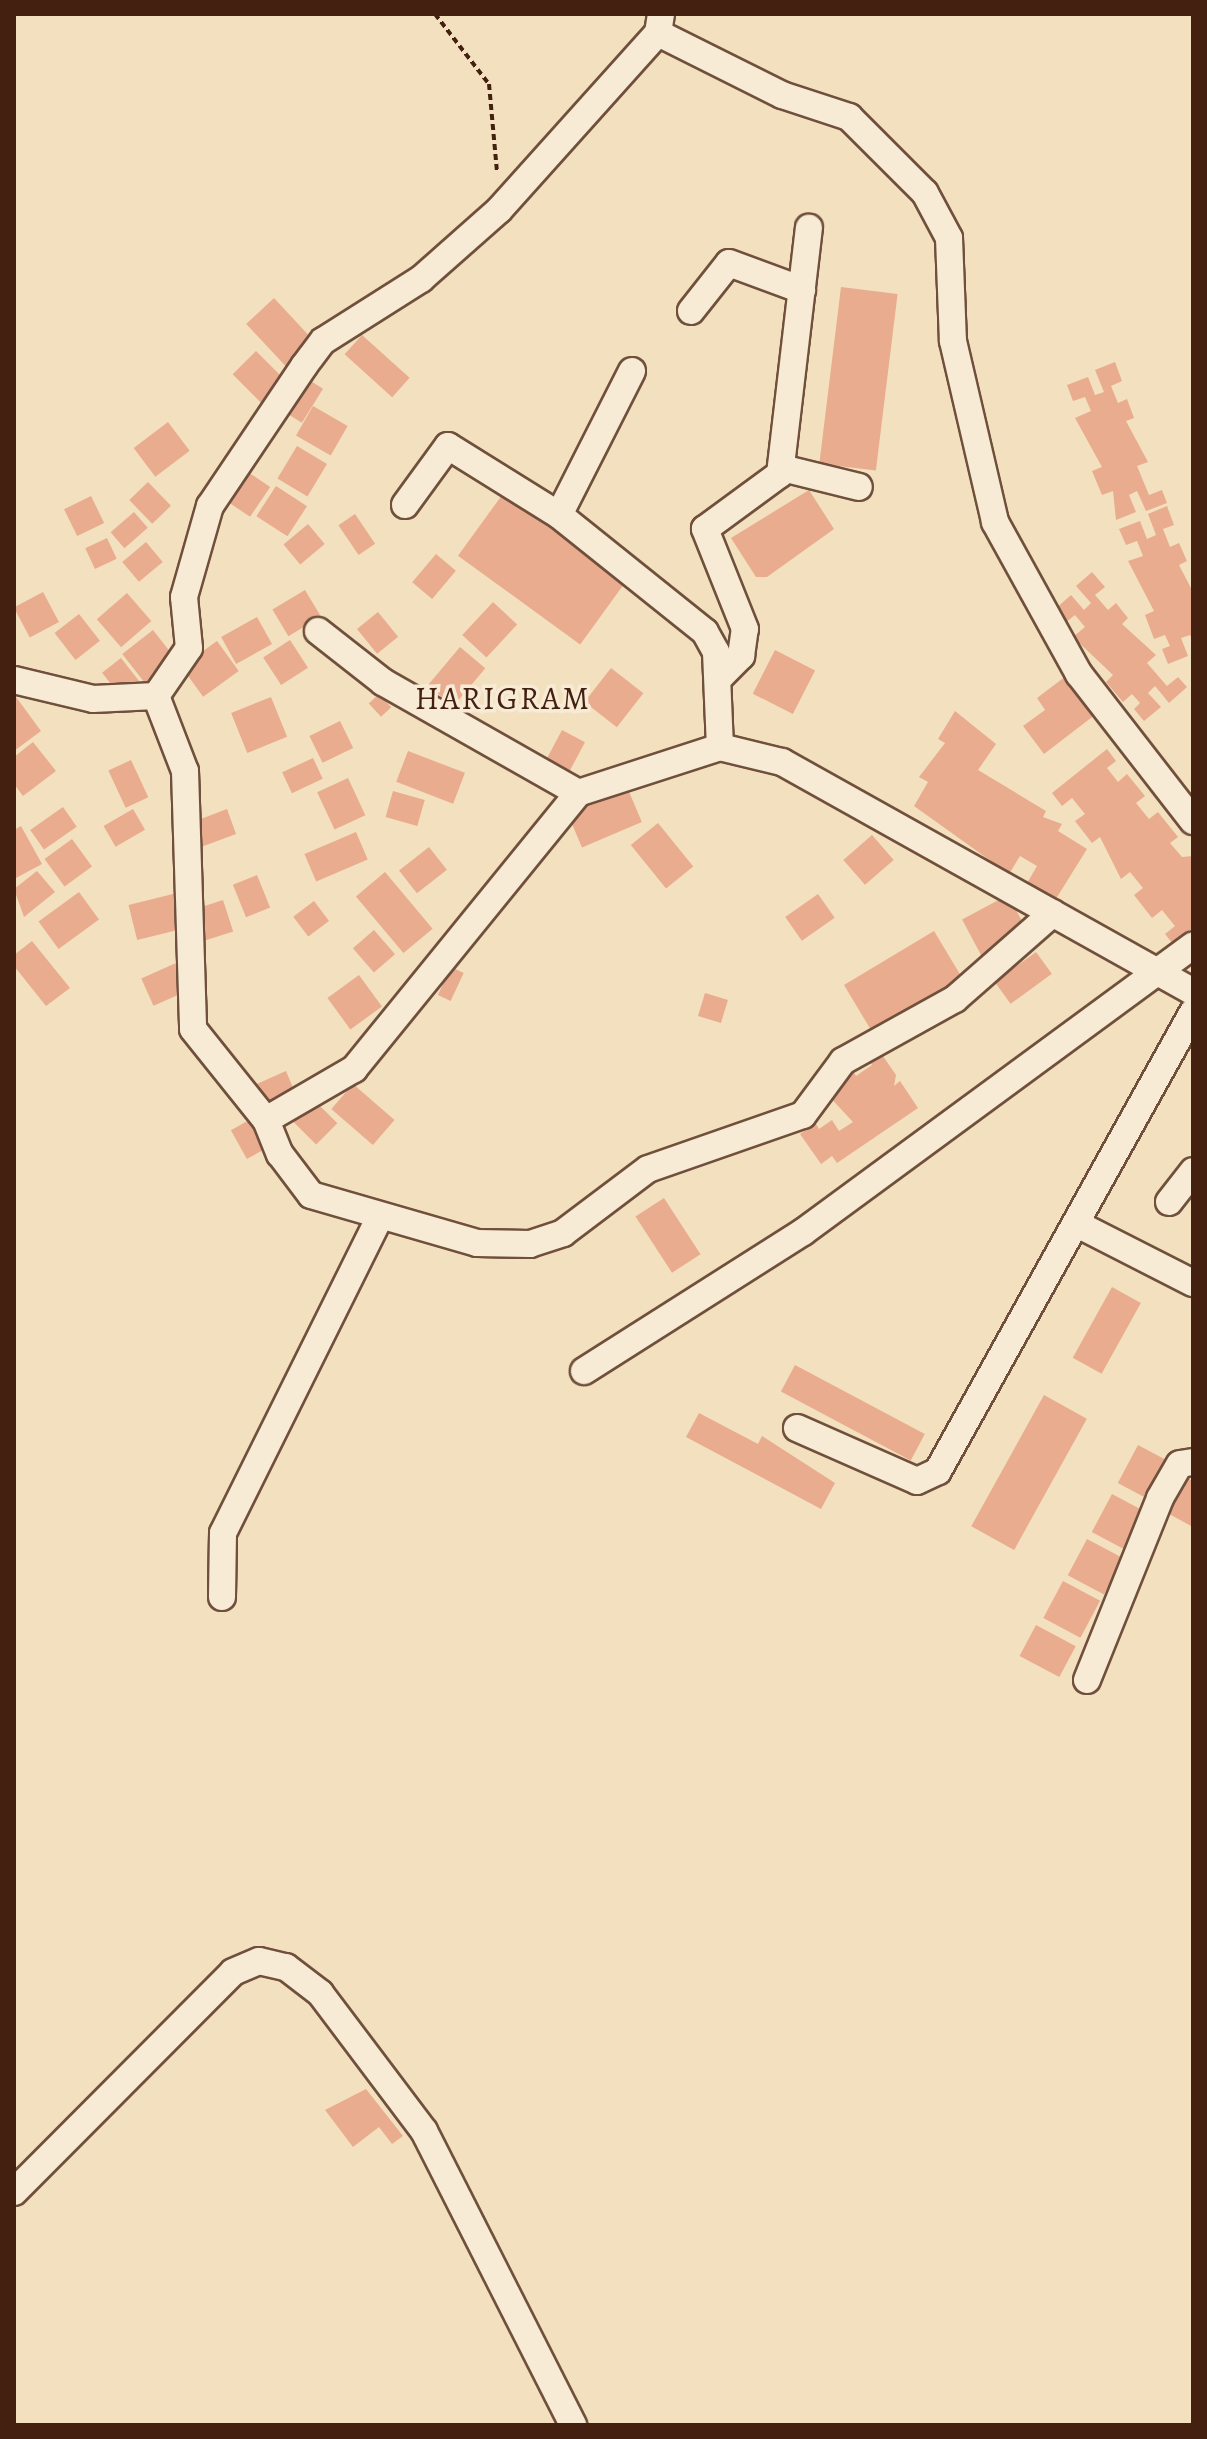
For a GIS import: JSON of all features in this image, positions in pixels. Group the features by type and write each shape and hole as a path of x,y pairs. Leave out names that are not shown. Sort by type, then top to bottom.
{"street":[{"path":"156,696 189,648 184,597 210,506 304,366 323,341 421,279 499,210 660,23 782,95 849,117 925,193 949,238 953,341 995,522 1079,674 1193,821"},
{"path":"718,679 741,656 745,629 705,529 782,468 809,228"},
{"path":"691,311 729,263 802,290"},
{"path":"559,515 632,371"},
{"path":"405,505 452,446 559,515 695,621 716,652 720,747"},
{"path":"782,468 859,487"},
{"path":"318,631 383,682 578,793"},
{"path":"14,680 93,699 156,696"},
{"path":"156,696 185,771 193,1029 266,1120 280,1154 311,1195 380,1217 503,1247 563,1233 648,1169 803,1115 843,1061 955,999 1053,913"},
{"path":"266,1120 354,1069 578,793 720,747 782,762 1053,913 1157,975 1193,992"},
{"path":"584,1371 803,1232 1193,946"},
{"path":"797,1428 917,1481 931,1478 1186,1049 1193,1012"},
{"path":"1169,1202 1193,1171"},
{"path":"222,1597 223,1533 380,1217"},
{"path":"1079,1225 1193,1283"},
{"path":"1087,1680 1160,1498 1180,1464 1193,1462"},
{"path":"14,2192 233,1972 259,1961 286,1967 320,1993 424,2131 573,2425"}],"path":[{"path":"435,14 489,84 499,210"}],"building":[{"path":"841,287 898,294 876,471 819,464"},
{"path":"274,298 314,341 286,367 246,324"},
{"path":"362,335 410,378 392,397 345,354"},
{"path":"256,351 285,380 262,403 233,374"},
{"path":"1115,362 1122,381 1111,386 1118,403 1127,399 1134,418 1126,421 1148,462 1137,466 1149,495 1162,490 1167,503 1146,511 1137,491 1129,495 1136,512 1116,520 1113,491 1102,495 1092,471 1102,467 1075,418 1091,411 1085,397 1073,401 1067,385 1088,377 1095,395 1104,392 1095,370"},
{"path":"301,375 323,389 302,423 280,409"},
{"path":"313,406 348,426 331,455 296,435"},
{"path":"168,422 190,451 155,477 134,448"},
{"path":"297,446 327,464 307,497 277,479"},
{"path":"242,468 270,487 250,517 222,498"},
{"path":"148,482 171,506 152,524 129,500"},
{"path":"276,486 307,506 287,536 256,516"},
{"path":"809,490 834,529 767,577 756,577 731,538"},
{"path":"505,491 627,580 580,644 458,556"},
{"path":"91,496 104,523 77,536 64,509"},
{"path":"1167,506 1174,525 1163,529 1170,547 1179,543 1187,561 1179,565 1193,592 1193,642 1190,635 1181,638 1188,656 1168,664 1162,649 1170,646 1165,635 1154,639 1145,615 1154,611 1128,561 1143,556 1137,541 1126,545 1119,529 1140,521 1147,539 1156,535 1148,514"},
{"path":"134,512 148,528 124,548 111,532"},
{"path":"355,514 375,544 359,555 338,525"},
{"path":"308,524 325,544 300,564 283,545"},
{"path":"107,538 117,559 95,569 85,548"},
{"path":"146,542 163,562 139,582 122,562"},
{"path":"436,554 456,571 432,599 412,582"},
{"path":"1092,572 1105,587 1095,595 1108,610 1116,603 1128,618 1122,624 1156,655 1147,663 1167,686 1178,677 1187,687 1169,703 1155,686 1148,693 1161,707 1144,721 1134,709 1140,703 1132,694 1123,702 1106,682 1113,675 1073,637 1085,627 1075,615 1065,623 1054,610 1071,595 1084,610 1091,603 1076,586"},
{"path":"305,590 321,617 288,636 272,610"},
{"path":"43,592 59,622 30,638 14,607"},
{"path":"127,593 151,621 121,647 97,619"},
{"path":"493,602 517,625 486,657 462,635"},
{"path":"378,612 398,637 377,654 357,629"},
{"path":"79,614 100,641 76,660 55,633"},
{"path":"257,617 272,644 236,664 221,637"},
{"path":"153,630 178,662 148,686 122,654"},
{"path":"290,640 308,668 281,685 263,657"},
{"path":"217,641 239,671 203,697 181,667"},
{"path":"460,647 485,668 453,707 428,685"},
{"path":"775,650 815,670 793,714 753,694"},
{"path":"121,658 139,681 120,696 102,673"},
{"path":"611,668 643,693 617,727 585,702"},
{"path":"1066,676 1096,714 1044,754 1023,726 1045,710 1037,698"},
{"path":"379,694 391,707 381,717 369,704"},
{"path":"16,697 41,731 14,751 14,699"},
{"path":"271,697 287,737 247,753 231,713"},
{"path":"955,711 996,744 978,770 1046,811 1043,817 1062,824 1058,831 1087,849 1054,902 1026,885 1037,866 1020,856 1009,874 914,806 928,782 919,777 945,743 938,739"},
{"path":"340,721 353,748 323,763 309,736"},
{"path":"562,730 585,742 568,775 545,763"},
{"path":"33,742 56,771 23,796 14,784 14,757"},
{"path":"1107,749 1116,761 1107,768 1118,782 1127,774 1145,796 1136,803 1149,819 1158,812 1178,837 1170,843 1182,857 1193,856 1193,928 1173,944 1165,934 1175,926 1162,910 1152,918 1134,895 1143,888 1130,872 1121,879 1100,837 1092,843 1075,821 1085,814 1072,798 1062,806 1052,793"},
{"path":"408,751 465,773 453,804 396,782"},
{"path":"313,758 323,779 292,793 282,772"},
{"path":"131,760 148,797 126,808 108,771"},
{"path":"348,778 365,815 335,830 317,792"},
{"path":"627,787 642,822 582,847 567,812"},
{"path":"393,791 425,800 417,826 386,817"},
{"path":"63,807 77,827 44,850 30,830"},
{"path":"133,809 145,830 116,847 104,826"},
{"path":"227,809 236,834 193,850 193,822"},
{"path":"658,823 693,867 666,889 631,845"},
{"path":"21,826 42,864 16,878 14,830"},
{"path":"356,832 368,860 316,881 304,854"},
{"path":"872,835 894,860 865,885 843,860"},
{"path":"72,839 92,867 64,886 44,859"},
{"path":"429,847 447,870 417,893 399,870"},
{"path":"37,871 55,892 24,917 14,889"},
{"path":"385,872 433,929 403,953 356,896"},
{"path":"257,875 270,907 246,917 233,885"},
{"path":"79,892 99,920 59,949 39,921"},
{"path":"177,893 186,928 137,940 128,905"},
{"path":"818,894 835,918 802,941 785,917"},
{"path":"1008,895 1029,934 983,958 962,919"},
{"path":"223,900 233,931 202,942 192,910"},
{"path":"314,901 329,921 308,937 293,917"},
{"path":"374,930 395,954 374,973 353,948"},
{"path":"934,931 967,987 877,1041 844,985"},
{"path":"32,941 70,988 46,1006 14,966 14,955"},
{"path":"1036,952 1052,974 1011,1004 995,982"},
{"path":"176,963 188,990 153,1006 141,978"},
{"path":"451,967 464,973 451,1001 438,995"},
{"path":"359,975 382,1007 350,1029 327,998"},
{"path":"705,993 728,1000 721,1023 698,1016"},
{"path":"876,1046 896,1075 894,1086 900,1081 918,1108 837,1163 832,1156 821,1164 800,1134 816,1124 819,1129 832,1120 839,1131 853,1122 826,1093 852,1069 856,1076 872,1065 864,1054"},
{"path":"286,1071 296,1095 261,1108 248,1088"},
{"path":"353,1084 395,1120 373,1145 331,1109"},
{"path":"314,1100 337,1123 316,1145 293,1121"},
{"path":"251,1119 267,1148 247,1159 231,1130"},
{"path":"664,1198 700,1254 672,1273 635,1217"},
{"path":"1112,1287 1141,1303 1102,1374 1073,1358"},
{"path":"795,1365 925,1434 911,1461 781,1391"},
{"path":"1044,1395 1087,1419 1014,1550 971,1526"},
{"path":"699,1413 758,1444 762,1436 835,1483 821,1509 686,1437"},
{"path":"1138,1445 1174,1464 1154,1502 1118,1483"},
{"path":"1179,1473 1193,1481 1193,1527 1160,1509"},
{"path":"1112,1494 1149,1514 1129,1552 1092,1532"},
{"path":"1087,1539 1123,1558 1104,1594 1068,1575"},
{"path":"1063,1581 1100,1601 1080,1638 1043,1618"},
{"path":"1036,1625 1076,1646 1059,1677 1020,1656"},
{"path":"366,2089 403,2136 392,2144 379,2127 353,2147 325,2110"}],"district":[{"name":"HARIGRAM","path":"503,698"}]}
